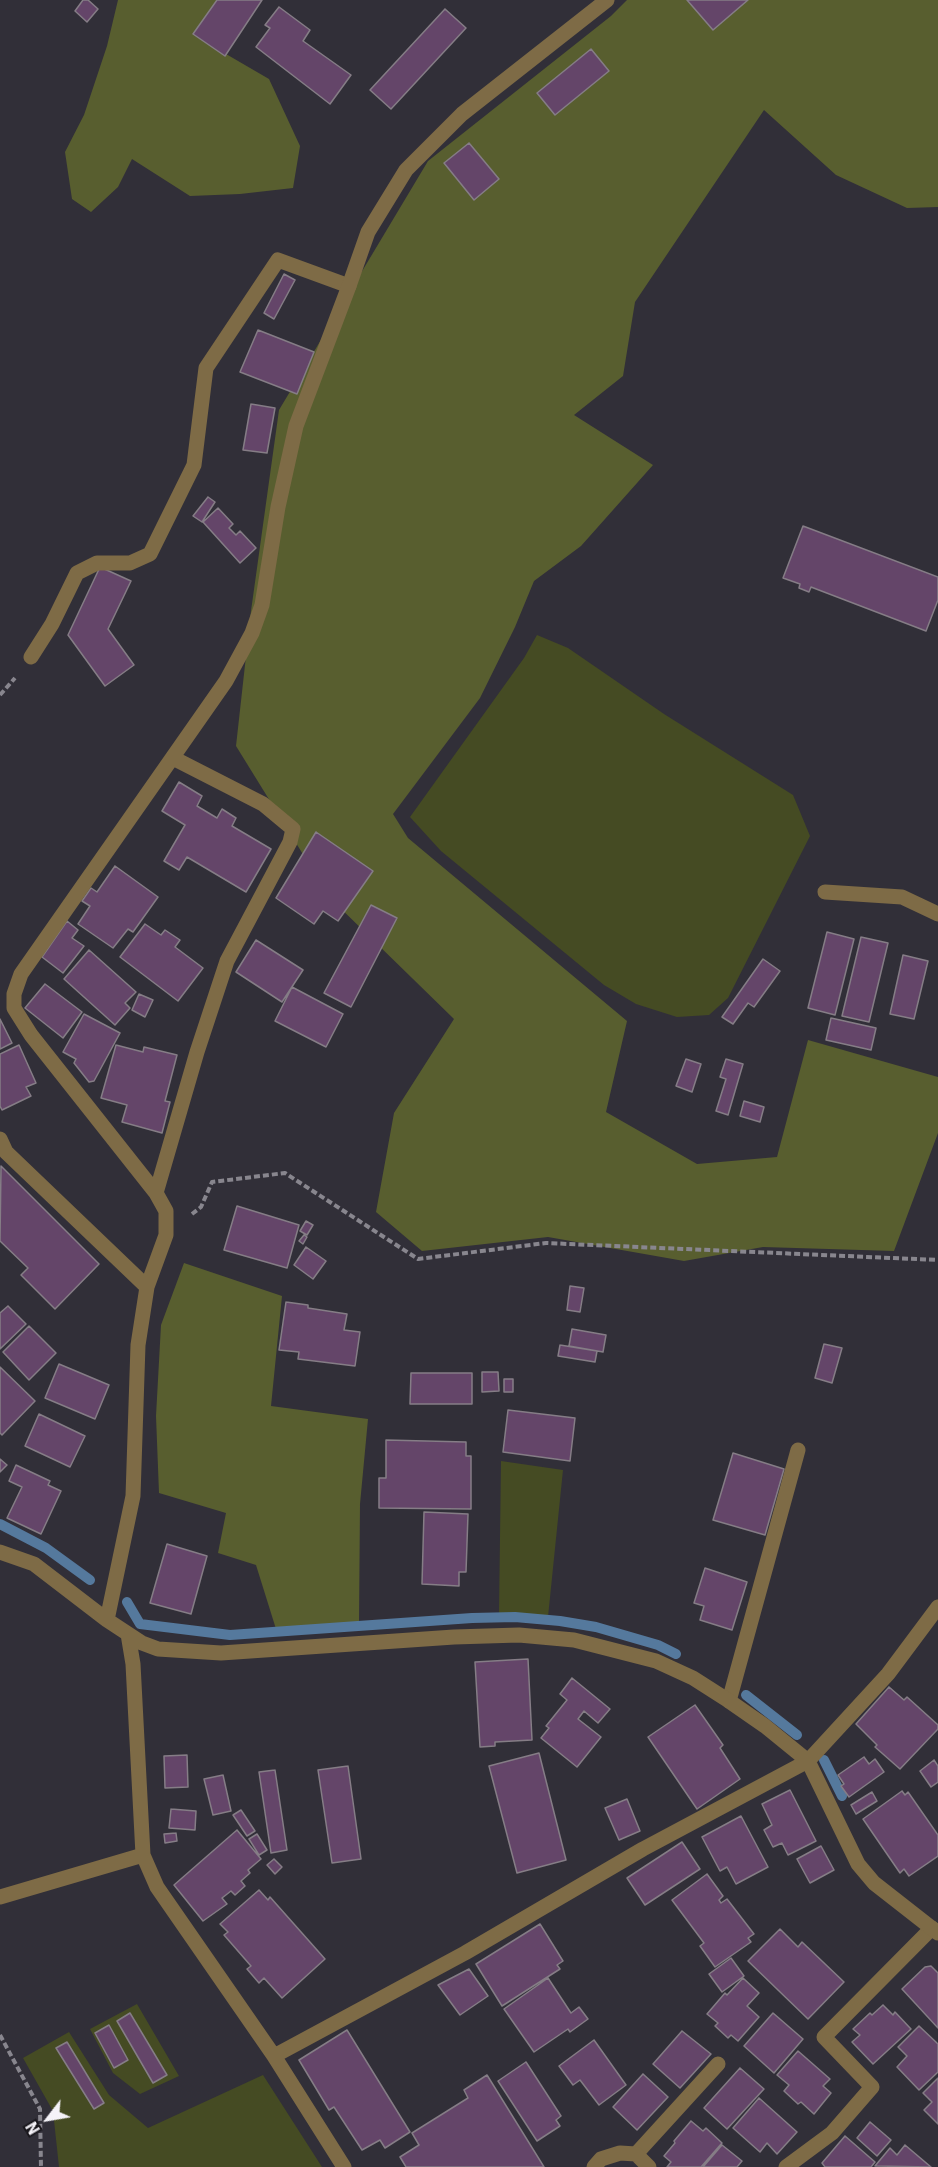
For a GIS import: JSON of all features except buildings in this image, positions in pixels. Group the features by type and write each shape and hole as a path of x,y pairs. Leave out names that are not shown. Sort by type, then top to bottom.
{"street":[{"path":"107,1620 133,1496 138,1345 147,1287 166,1235 166,1211 156,1193 31,1035 14,1008 7,991 226,681 252,633 262,604 278,507 296,426 350,286 368,232 406,170 462,114 607,0"},
{"path":"31,657 52,624 77,573 97,563 130,563 150,554 194,465 206,368 278,260 350,286"},
{"path":"156,1193 197,1052 227,961 290,842 293,829 263,804 173,758"},
{"path":"825,892 902,897 938,914"},
{"path":"0,1139 6,1152 147,1287"},
{"path":"729,1701 798,1450"},
{"path":"0,1552 34,1564 107,1620 142,1643 158,1649 221,1653 454,1637 519,1635 574,1640 656,1661 693,1678 765,1726 808,1761 858,1864 874,1883 935,1931 824,2037 872,2087 832,2133 786,2167"},
{"path":"274,2056 465,1953 643,1849 808,1761 888,1674 938,1606"},
{"path":"128,1634 133,1664 143,1855 157,1887 274,2056 344,2167"},
{"path":"0,1898 143,1855"},
{"path":"636,2154 718,2064"},
{"path":"594,2167 602,2159 620,2152 636,2154 649,2167"}],"path":[{"path":"166,1235 201,1208 212,1182 285,1173 418,1259 546,1243 938,1260"},
{"path":"0,2035 40,2109 41,2167"}],"green space":[{"path":"118,0 240,0 226,54 269,79 300,146 293,188 240,194 190,196 132,159 118,187 91,212 72,199 65,152 84,115 107,46"},
{"path":"627,0 938,0 938,207 907,208 836,175 764,110 635,302 623,376 574,415 653,465 581,546 534,581 515,627 480,698 393,814 408,838 627,1021 606,1112 697,1164 777,1157 808,1040 938,1077 938,1133 894,1251 763,1247 684,1261 548,1237 422,1251 376,1212 394,1113 454,1019 330,898 236,746 251,611 279,410 428,161 611,16"},
{"path":"537,635 568,648 664,714 793,795 810,836 728,998 709,1015 677,1017 636,1004 604,985 441,851 410,817 524,658"},
{"path":"184,1263 282,1296 271,1406 368,1419 360,1504 359,1624 276,1629 256,1565 218,1553 226,1513 159,1493 156,1416 161,1325"},
{"path":"501,1461 563,1470 548,1617 499,1614"},
{"path":"137,2004 179,2076 140,2094 113,2073 90,2029"},
{"path":"69,2032 109,2095 148,2128 263,2075 322,2167 59,2167 53,2111 23,2058"}],"waterway":[{"path":"0,1524 46,1548 90,1580"},
{"path":"127,1602 140,1624 230,1635 515,1617 596,1627 658,1645 676,1654"},
{"path":"746,1695 797,1735"},
{"path":"824,1760 842,1796"}]}
